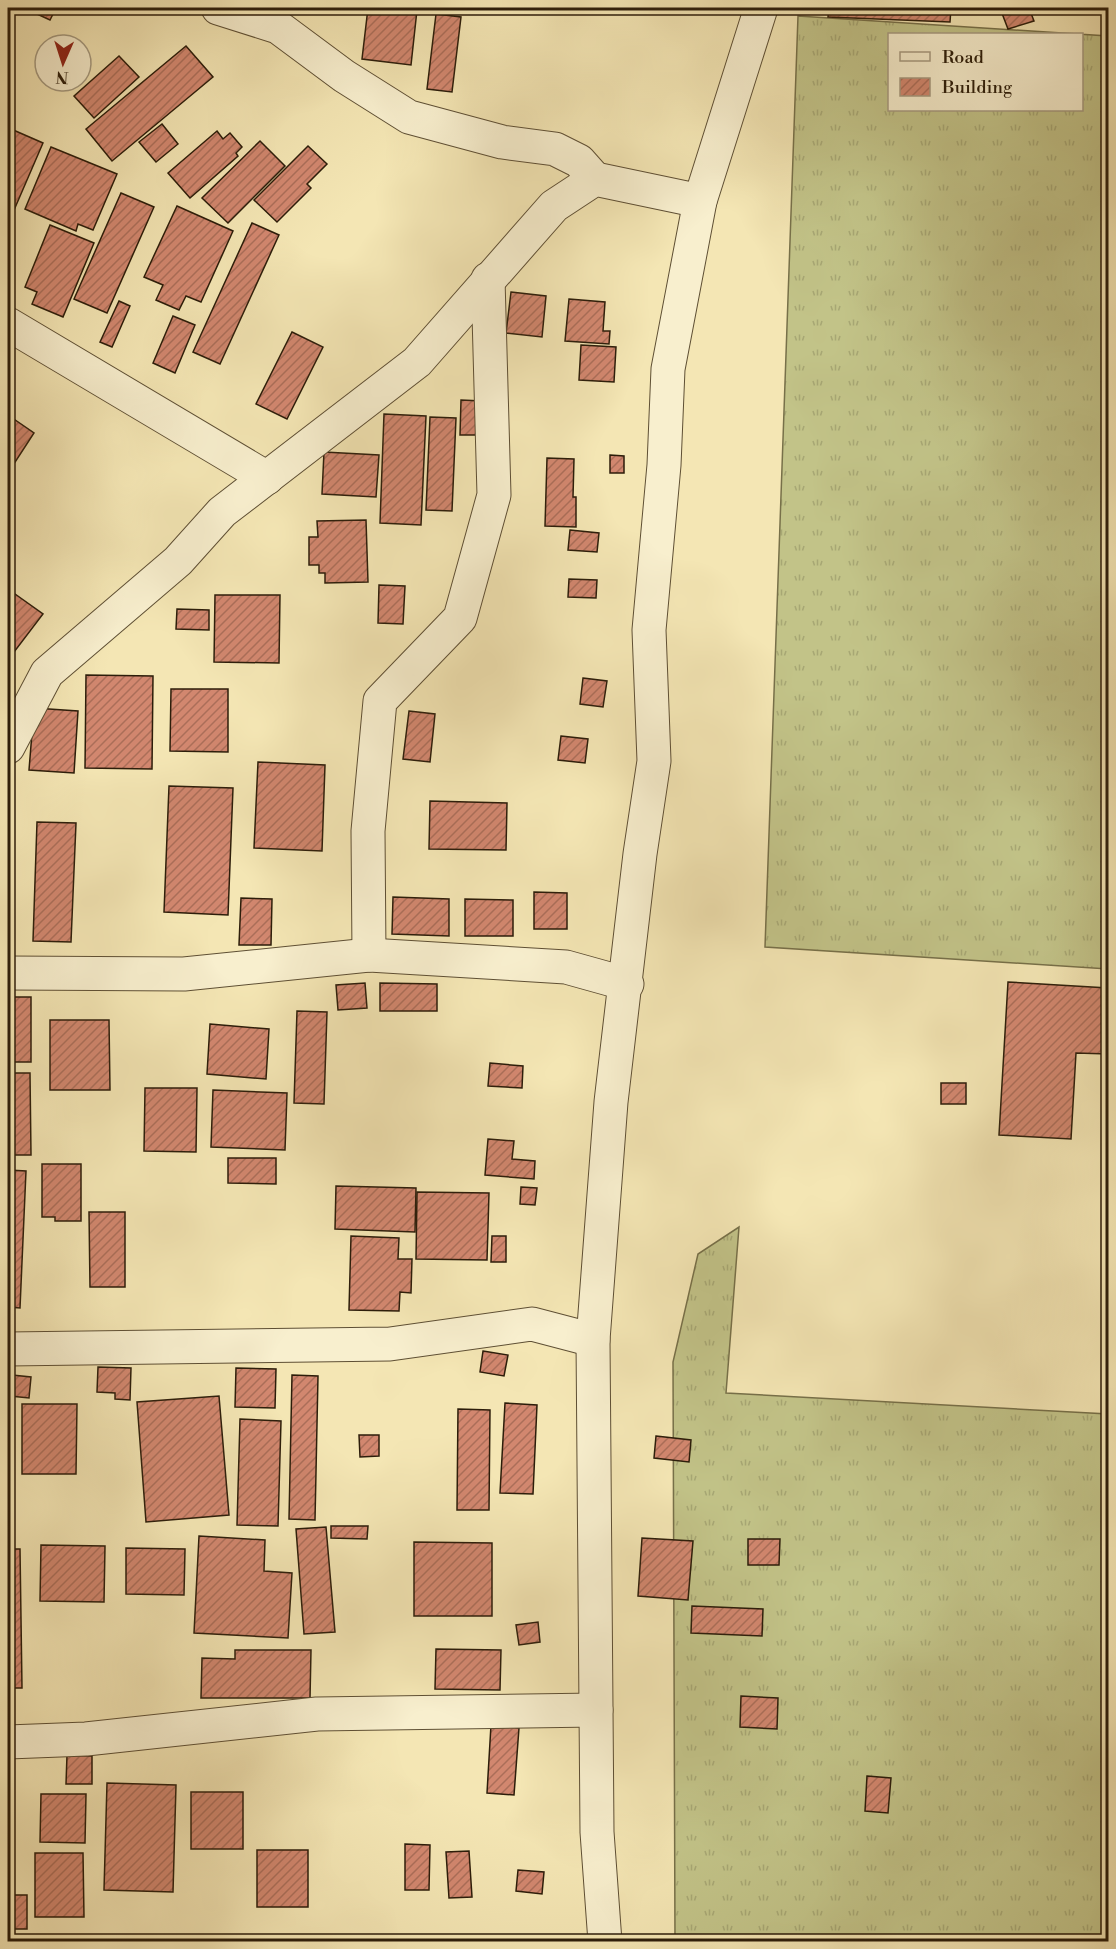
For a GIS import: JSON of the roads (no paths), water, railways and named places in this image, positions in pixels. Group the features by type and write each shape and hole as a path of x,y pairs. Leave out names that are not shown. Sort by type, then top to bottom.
{"street":[{"path":"218,8 267,17 344,76 409,117 502,142 555,149 579,161 595,179 700,201"},
{"path":"605,1941 597,1832 593,1340 611,1102 627,984 640,854 654,761 649,630 664,465 668,369 700,201 761,8"},
{"path":"8,747 47,673 178,561 222,512 417,362 554,206 595,179"},
{"path":"369,955 368,831 380,701 460,618 494,495 488,279"},
{"path":"8,324 267,478"},
{"path":"8,973 184,974 369,955 566,967 627,984"},
{"path":"8,1349 390,1344 532,1324 593,1340"},
{"path":"8,1742 86,1739 317,1714 596,1710"}]}
